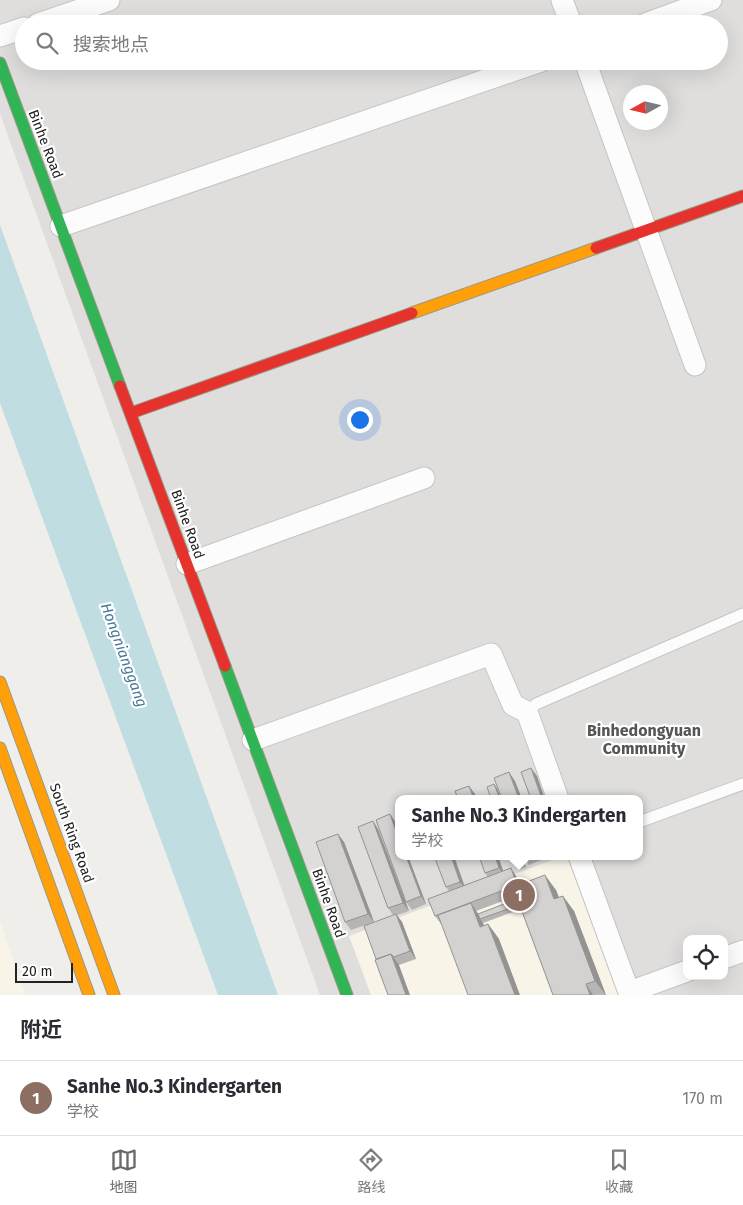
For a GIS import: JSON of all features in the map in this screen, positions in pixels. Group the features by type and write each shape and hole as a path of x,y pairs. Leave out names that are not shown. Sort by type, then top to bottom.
{"street":[{"path":"65,15 109,0"},
{"path":"562,0 568,15"},
{"path":"670,15 711,0"},
{"path":"0,36 15,31"},
{"name":"Binhe Road","path":"0,64 347,995"},
{"path":"61,226 516,70"},
{"path":"587,70 695,366"},
{"path":"131,413 743,196"},
{"path":"187,564 424,478"},
{"path":"252,740 491,654 513,705 526,712 557,795"},
{"name":"South Ring Road","path":"0,682 114,995"},
{"path":"0,748 89,995"},
{"path":"580,860 629,994 683,974"},
{"path":"728,957 743,951"}],"lane":[{"path":"526,712 536,704 743,614"},
{"path":"643,821 743,784"}],"shaded area":[{"path":"0,0 743,0 743,995 320,995 0,114"},
{"path":"552,860 568,860 618,995 371,995 349,936"},
{"path":"0,921 25,995 0,995"}],"water":[{"name":"Hongnianggang","path":"0,225 278,995 218,995 0,403"}],"building":[{"path":"531,768 541,795 530,795 521,772"},
{"path":"509,772 518,795 500,795 494,778"},
{"path":"494,784 498,795 490,795 487,787"},
{"path":"469,786 472,795 456,795 455,791"},
{"path":"390,814 395,828 395,860 408,860 421,896 406,902 376,820"},
{"path":"373,821 403,903 388,908 358,827"},
{"path":"338,834 368,914 345,922 316,842"},
{"path":"436,860 452,860 460,882 446,887"},
{"path":"480,860 496,860 499,868 485,873"},
{"path":"514,860 523,860 524,863 516,866"},
{"path":"511,868 517,885 435,916 428,899"},
{"path":"545,875 554,899 563,896 595,981 586,984 590,995 553,995 513,887"},
{"path":"517,899 519,905 480,919 478,914"},
{"path":"471,903 480,927 488,924 515,995 468,995 438,915"},
{"path":"396,914 410,951 394,957 391,954 376,959 364,926"},
{"path":"391,954 406,995 388,995 375,960"}],"traffic: fast":[{"path":"0,63 120,386"},
{"path":"225,666 347,995"}],"traffic: slow":[{"path":"412,313 596,248"},
{"path":"0,682 114,995"},
{"path":"0,748 89,995"}],"traffic: jam":[{"path":"596,248 743,196"},
{"path":"131,413 412,313"},
{"path":"120,386 225,666"}],"place":[{"name":"Sanhe No.3 Kindergarten","path":"519,895"}],"district":[{"name":"Binhedongyuan Community","path":"644,739"}]}
